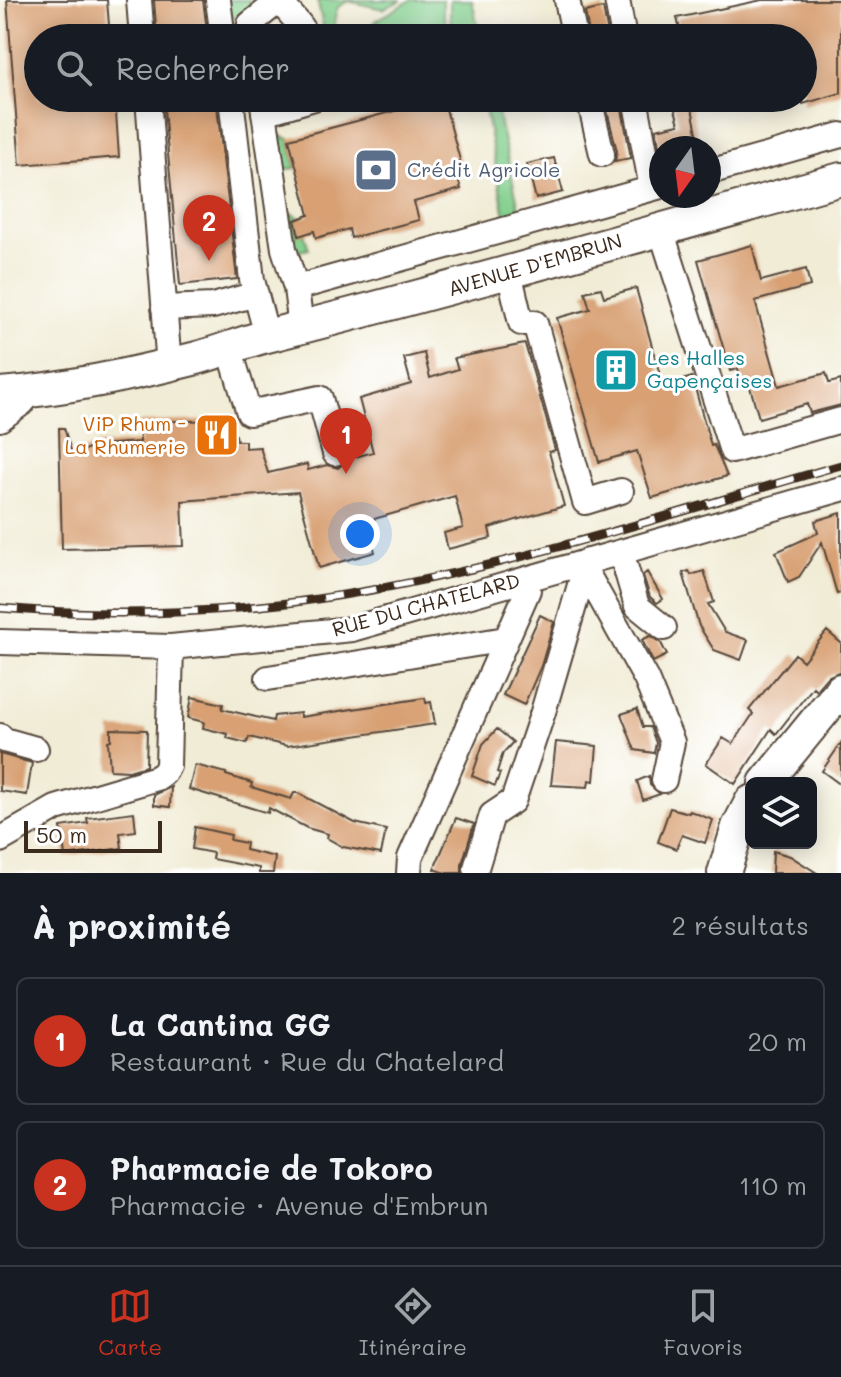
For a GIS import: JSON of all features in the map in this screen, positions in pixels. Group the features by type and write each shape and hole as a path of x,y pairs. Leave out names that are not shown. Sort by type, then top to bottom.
{"main road":[{"name":"AVENUE D'EMBRUN","path":"0,394 102,379 201,357 267,336 832,182"},
{"name":"AVENUE D'EMBRUN","path":"0,380 229,347"},
{"path":"770,777 841,690"},
{"path":"724,873 745,814"}],"street":[{"path":"139,0 141,24"},
{"path":"218,0 221,24"},
{"path":"567,0 572,24"},
{"path":"617,0 621,24"},
{"path":"250,24 280,1 299,24"},
{"path":"149,112 168,354"},
{"path":"233,112 252,280 267,336"},
{"path":"264,112 284,249 296,288 301,328"},
{"path":"592,112 602,154"},
{"path":"638,112 649,157"},
{"path":"721,169 841,135"},
{"path":"811,145 832,182"},
{"path":"296,288 649,189"},
{"path":"561,214 572,255"},
{"path":"661,230 732,451 841,420"},
{"path":"509,272 521,323 535,323 585,502 621,491"},
{"path":"164,308 213,306 256,294"},
{"path":"229,347 249,413 320,398 335,453"},
{"path":"0,419 22,403 32,391"},
{"name":"RUE DU CHATELARD","path":"0,642 171,647 352,629 586,565 621,552 841,489"},
{"path":"621,552 637,606 664,628"},
{"path":"586,565 646,679 672,742 664,780"},
{"path":"476,868 492,815 513,801 548,698 586,565"},
{"path":"409,873 410,858 528,590 527,579"},
{"path":"268,678 506,639"},
{"path":"0,840 56,808 157,778 164,773 168,766 171,647"},
{"path":"0,736 4,740 36,749"}],"green space":[{"path":"226,0 249,0 252,15 225,18"},
{"path":"317,0 402,0 383,9 348,1 337,8 334,24 323,24"},
{"path":"411,0 443,0 446,24 374,22"},
{"path":"450,0 472,0 477,24 452,24"},
{"path":"486,112 497,112 520,213 505,216"},
{"path":"279,135 289,139 296,168 281,170"},
{"path":"290,213 300,218 295,220 298,235 304,234 309,249 293,252"}],"building":[{"path":"7,0 107,0 109,24 24,24 24,112 116,112 119,157 20,165"},
{"path":"154,0 203,0 206,24 156,24"},
{"path":"762,0 841,0 841,93 817,100 817,24 678,24 677,18"},
{"path":"603,8 606,24 587,24 585,12"},
{"path":"164,112 218,112 237,279 180,285"},
{"name":"Crédit Agricole","path":"390,112 447,112 463,171 456,173 461,189 414,202 419,220 351,238 349,229 316,238 314,231 299,236 295,220 309,215 289,139"},
{"path":"607,112 623,112 631,158 615,161 617,151"},
{"path":"676,112 693,112 698,136 657,136 656,129 679,124"},
{"path":"554,158 563,192 536,199 527,164"},
{"path":"752,245 761,281 806,269 810,286 755,301 779,386 826,373 829,383 841,380 841,405 810,413 807,404 759,418 750,387 744,388 738,369 730,371 698,260"},
{"name":"Les Halles Gapençaises","path":"601,288 604,297 636,288 663,386 692,377 711,446 714,445 727,476 652,498 637,451 599,462 557,318 590,309 585,292"},
{"path":"525,344 555,450 549,452 564,506 489,528 491,538 448,549 444,533 463,528 455,496 367,521 375,552 319,568 298,492 182,501 184,546 62,549 59,428 64,428 72,454 98,445 140,442 139,422 226,420 227,436 236,435 237,441 245,441 245,448 260,447 268,473 307,464 308,470 327,465 338,468 348,459 373,452 359,399 411,384 404,358 424,353 430,378 458,369 454,358"},
{"path":"841,513 841,593 837,594 822,542 799,577 788,582 776,552 818,533 815,521"},
{"path":"689,571 691,575 704,571 714,602 708,604 725,632 748,640 741,660 714,650 699,626 683,573"},
{"path":"647,572 663,599 657,603 650,597 643,575"},
{"path":"540,615 554,622 541,666 524,705 503,695"},
{"path":"827,631 841,643 841,671 827,677 816,690 813,687 776,734 771,729 735,784 706,764 723,738 733,744 753,714 749,710 795,654 803,661"},
{"path":"650,636 661,643 667,655 653,662 642,640"},
{"path":"192,697 223,704 222,709 273,721 274,716 300,713 300,717 425,698 426,703 431,702 435,724 287,746 249,737 247,743 203,728 204,722 188,718"},
{"path":"637,709 643,727 650,727 656,743 654,753 635,750 621,714"},
{"path":"111,729 147,730 146,766 129,771 110,770 108,741 111,740"},
{"path":"497,729 513,742 503,753 495,786 472,776 483,744"},
{"path":"556,742 597,746 594,781 589,780 588,787 551,785"},
{"path":"841,743 841,785 822,771"},
{"path":"0,754 32,763 27,795 0,791"},
{"path":"195,765 226,773 252,783 251,787 291,799 294,793 298,793 355,823 386,830 381,854 343,847 327,838 328,834 307,828 269,808 268,813 189,789"},
{"path":"649,776 650,785 660,794 643,800 637,781"},
{"path":"171,787 170,807 154,805 154,795"},
{"path":"670,808 690,811 713,820 705,843 682,835 676,849 658,842"},
{"path":"134,812 136,831 120,833 122,848 65,856 61,827 88,823 87,818"},
{"path":"456,818 474,824 462,873 446,873 434,869"},
{"path":"195,827 231,835 230,840 246,843 245,850 275,857 273,873 259,873 259,868 212,859 213,853 192,849"},
{"path":"773,851 790,856 817,873 772,873"}],"railway":[{"path":"0,608 97,613 162,612 228,609 334,596 480,567 841,465"}],"place":[{"name":"Crédit Agricole","path":"376,170"},
{"name":"Pharmacie de Tokoro","path":"209,261"},
{"name":"Les Halles Gapençaises","path":"616,370"},
{"name":"ViP Rhum - La Rhumerie","path":"217,435"},
{"name":"La Cantina GG","path":"346,474"}]}
